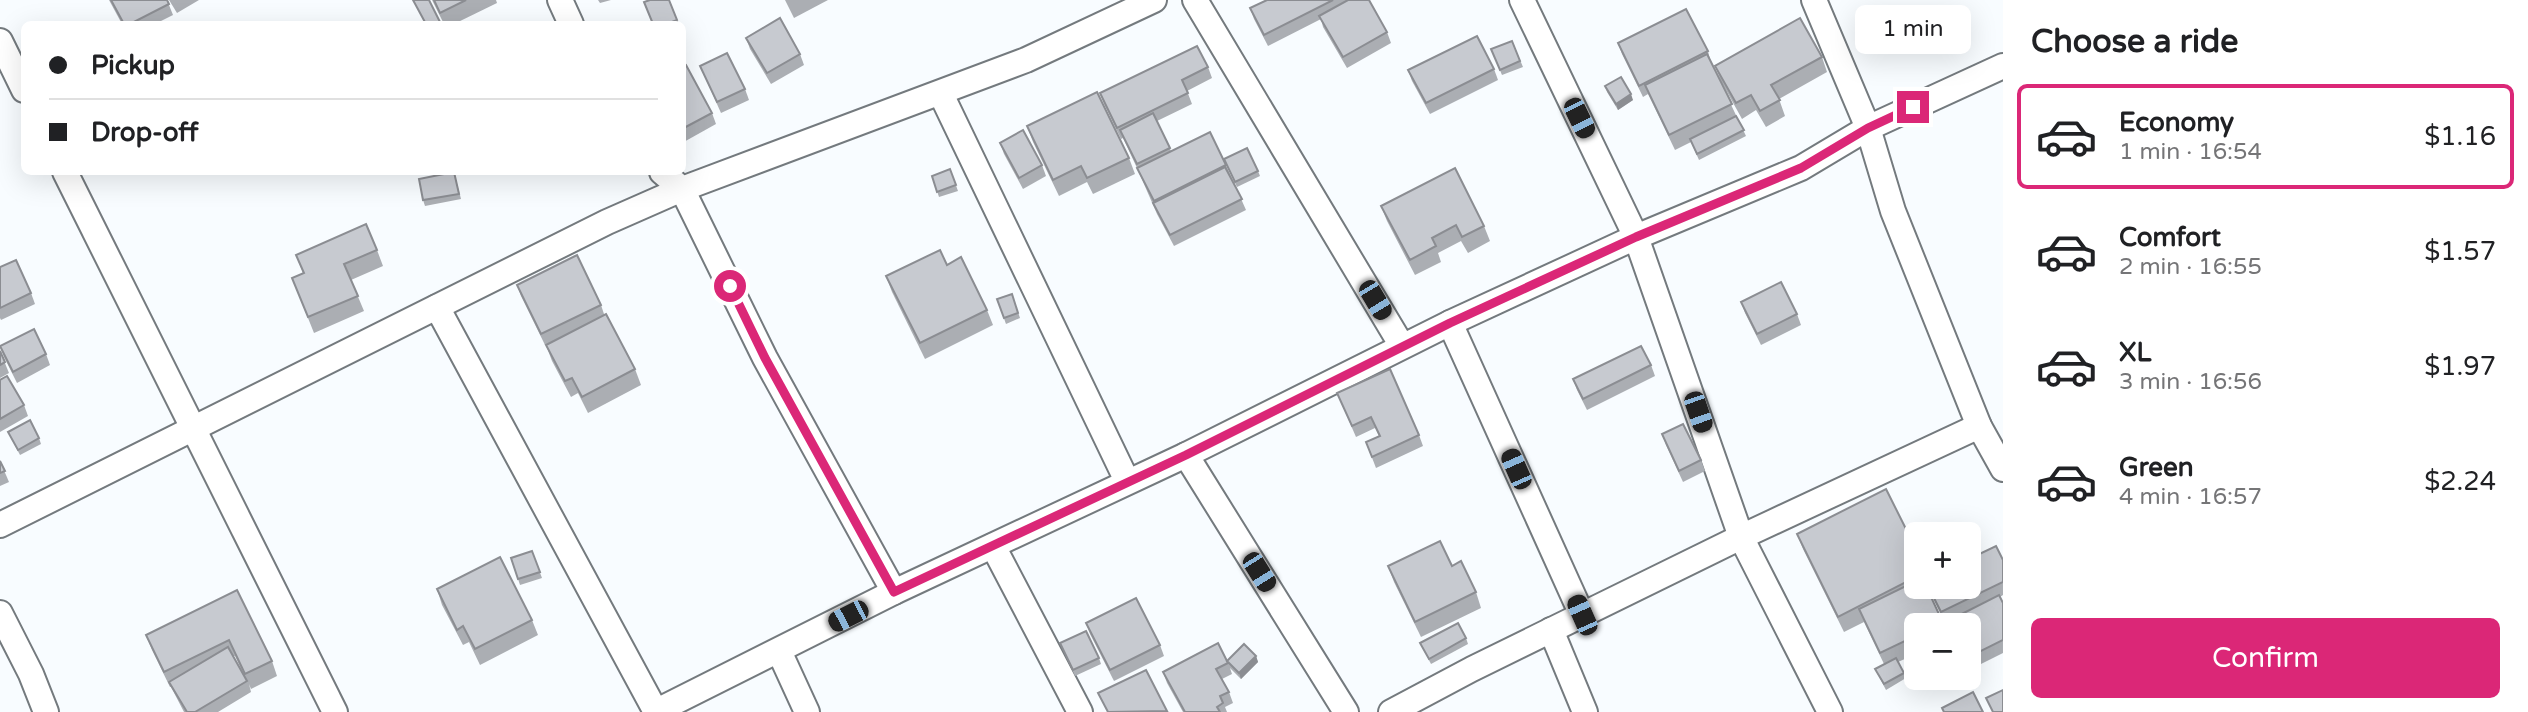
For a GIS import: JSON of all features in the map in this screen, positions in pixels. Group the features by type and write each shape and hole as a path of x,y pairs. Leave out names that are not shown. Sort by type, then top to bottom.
{"street":[{"path":"560,0 570,21"},
{"path":"0,526 607,222 682,189 1026,60 1154,0"},
{"path":"1195,0 1402,346"},
{"path":"1522,0 1636,237 1741,537 1830,712"},
{"path":"1814,0 1868,128 1893,211 1979,426 2003,469"},
{"path":"0,41 21,84"},
{"path":"437,307 656,712 894,592 1186,455 1402,346 1636,237 1801,168 1868,128 2003,65"},
{"path":"941,94 1127,481"},
{"path":"66,175 335,712"},
{"path":"666,175 682,189 765,358 894,592"},
{"path":"1450,323 1582,615"},
{"path":"1391,712 1741,537 1979,426"},
{"path":"1186,455 1346,712"},
{"path":"993,546 1080,712"},
{"path":"0,613 31,674 46,712"},
{"path":"1551,630 1585,712"},
{"path":"779,651 807,712"}],"building":[{"path":"111,0 167,0 169,4 136,21 122,21"},
{"path":"413,0 429,0 440,21 424,21"},
{"path":"434,0 466,0 440,13"},
{"path":"669,0 677,20 652,21 644,2"},
{"path":"1267,0 1333,0 1264,35 1250,8"},
{"path":"1348,0 1369,0 1387,32 1343,57 1319,16"},
{"path":"1686,9 1708,51 1639,86 1618,43"},
{"path":"780,18 800,54 767,73 746,38"},
{"path":"1800,18 1822,57 1771,85 1780,100 1760,111 1751,95 1736,103 1715,66"},
{"path":"1477,36 1494,69 1426,103 1408,70"},
{"path":"1512,41 1520,61 1500,70 1491,49"},
{"path":"1197,46 1208,67 1182,80 1188,93 1117,128 1100,93"},
{"path":"727,53 745,89 717,102 700,66"},
{"path":"1707,54 1732,104 1669,135 1645,85"},
{"path":"686,65 712,113 686,127"},
{"path":"1621,77 1631,94 1616,104 1605,86"},
{"path":"1097,92 1129,158 1087,178 1081,166 1053,180 1027,126"},
{"path":"1153,113 1170,148 1137,164 1120,130"},
{"path":"1736,116 1744,130 1697,154 1690,139"},
{"path":"1023,130 1042,165 1019,178 1000,143"},
{"path":"1210,132 1226,165 1154,201 1137,168"},
{"path":"1247,148 1258,171 1235,182 1224,159"},
{"path":"1225,167 1242,199 1170,235 1153,203"},
{"path":"1455,168 1484,226 1462,237 1456,225 1432,238 1436,246 1410,260 1381,206"},
{"path":"950,169 956,185 937,192 932,176"},
{"path":"455,175 459,194 423,200 419,179"},
{"path":"366,224 377,250 344,264 358,296 308,317 292,278 304,273 296,255"},
{"path":"940,250 947,265 961,257 987,310 920,343 886,276"},
{"path":"577,255 601,305 541,334 517,285"},
{"path":"16,260 31,293 0,308 0,267"},
{"path":"1781,282 1797,314 1757,334 1741,302"},
{"path":"1012,294 1018,313 1004,318 997,299"},
{"path":"606,314 635,369 582,397 572,378 565,381 546,345"},
{"path":"34,329 46,354 13,372 0,346"},
{"path":"1641,346 1651,365 1583,399 1573,379"},
{"path":"0,351 5,362 0,365"},
{"path":"1390,369 1419,435 1372,457 1366,442 1380,436 1371,417 1352,426 1337,393"},
{"path":"7,376 24,405 0,419 0,380"},
{"path":"30,420 39,438 18,450 8,432"},
{"path":"1683,424 1701,460 1679,471 1662,434"},
{"path":"1886,489 1904,525 1904,583 1838,617 1797,534"},
{"path":"1440,541 1452,566 1461,561 1476,592 1415,622 1388,566"},
{"path":"1996,546 2003,560 2003,582 1981,593 1981,553"},
{"path":"532,551 540,572 518,579 511,558"},
{"path":"500,557 532,620 475,649 463,626 457,630 437,589"},
{"path":"1904,587 1904,599 1932,599 1938,613 1904,613 1904,641 1880,653 1859,609"},
{"path":"237,590 272,661 245,674 229,640 164,672 146,635"},
{"path":"1999,595 2003,603 2003,640 1981,651 1981,613 1964,613"},
{"path":"1136,598 1160,645 1110,670 1086,623"},
{"path":"1934,599 1968,599 1941,612"},
{"path":"1458,623 1466,638 1429,659 1420,643"},
{"path":"1086,631 1099,658 1073,670 1060,643"},
{"path":"1218,643 1228,663 1216,669 1229,692 1220,696 1223,703 1217,707 1220,712 1185,712 1163,672"},
{"path":"1244,644 1256,656 1239,673 1227,661"},
{"path":"228,647 247,681 195,712 187,712 169,682"},
{"path":"1896,658 1904,673 1884,684 1875,669"},
{"path":"1146,670 1167,711 1108,712 1098,693"},
{"path":"2003,690 2003,712 1993,712 1986,698"},
{"path":"1973,692 1983,712 1944,712 1942,708"}],"route":[{"path":"730,286 765,358 894,592 1186,455 1450,323 1636,237 1801,168 1868,128 1913,107"}]}
